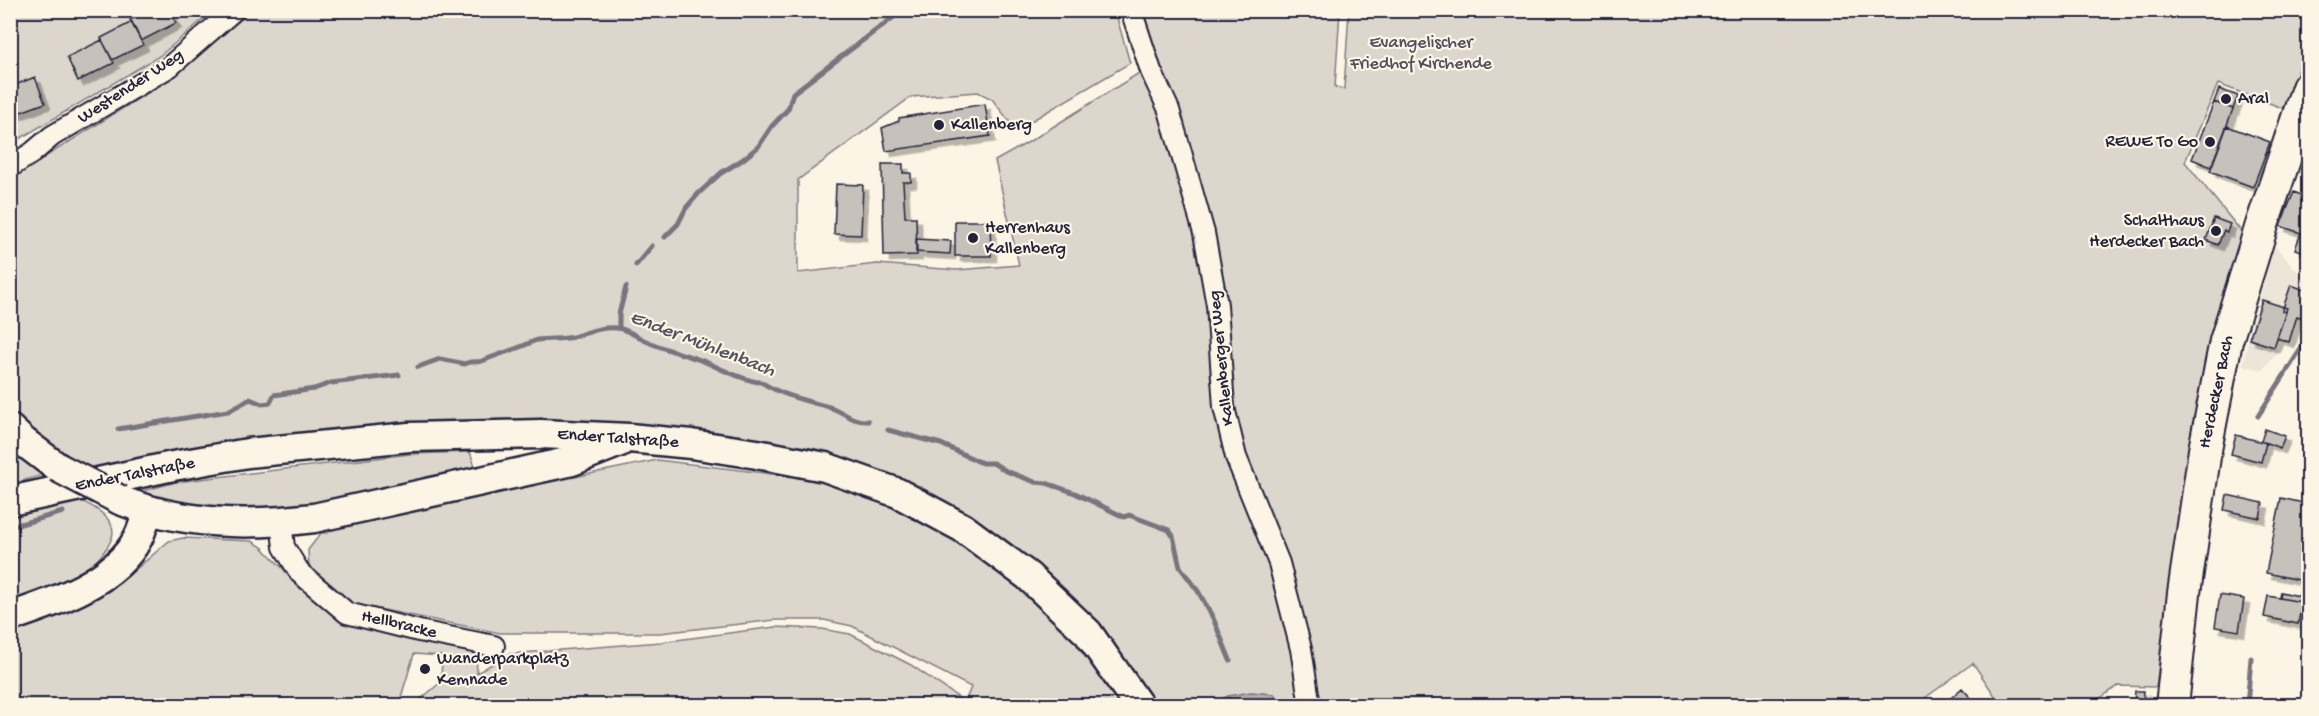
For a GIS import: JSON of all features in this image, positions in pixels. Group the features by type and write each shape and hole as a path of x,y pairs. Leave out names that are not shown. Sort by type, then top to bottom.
{"main road":[{"name":"Herdecker Bach","path":"2172,705 2184,593 2205,450 2226,341 2308,88"},
{"path":"10,429 57,467 120,500 147,511 213,523 281,522 314,518 572,461 629,438"},
{"name":"Ender Talstraße","path":"10,501 173,466 248,453 408,437 541,434 629,438 702,445 825,467 898,494 963,528 1028,576 1088,633 1139,705"},
{"path":"10,617 57,601 114,569 138,538 147,511"}],"street":[{"name":"Westender Weg","path":"10,167 32,153 52,136 169,67 234,10"},
{"name":"Kallenberger Weg","path":"1131,10 1151,71 1169,110 1204,233 1217,305 1224,407 1236,457 1279,563 1301,649 1310,705"},
{"name":"Westender Weg","path":"10,152 52,136"},
{"name":"Hellbracke","path":"281,522 284,547 300,573 347,613 494,646"}],"shaded area":[{"path":"2275,246 2308,284 2308,315 2307,320 2297,317 2289,342 2277,339 2274,348 2279,351 2262,370 2243,365 2250,329"},
{"path":"1251,692 1274,694 1281,705 1209,705 1228,696"}],"green space":[{"path":"10,11 213,11 161,55 11,144"},
{"name":"Evangelischer Friedhof Kirchende","path":"251,11 1115,11 1130,63 1016,130 992,99 978,92 911,97 798,180 798,273 877,264 957,270 1019,265 995,161 1139,73 1145,82 1162,69 1143,11 1340,11 1335,87 1344,89 1349,11 2308,11 2308,44 2285,109 2218,84 2185,162 2244,235 2222,307 2189,445 2156,687 2118,686 2090,705 2001,705 1973,663 1914,706 1281,706 1274,694 1209,705 1151,705 969,517 695,432 173,455 96,468 79,464 57,452 11,411 11,178 175,76"},
{"path":"10,446 43,475 11,484"},
{"path":"470,452 476,469 367,493 293,505 256,509 219,509 159,502 139,492 176,482 410,454"},
{"path":"657,460 822,480 893,507 955,539 1020,584 1081,639 1127,705 1098,705 1094,698 1097,705 11,706 11,630 36,624 121,582 169,541 183,538 252,541 262,547 293,579 343,620 476,651 477,673 509,654 661,642 775,627 822,629 850,634 911,665 965,702 971,687 852,626 824,620 775,620 660,633 500,633 353,604 309,569 308,550 321,533 328,533 333,527","holes":["414,654 442,656 441,682 416,703 399,704"]},
{"path":"73,497 94,508 108,519 113,533 108,546 89,568 77,577 11,607 11,512"}],"building":[{"path":"149,10 169,10 176,23 141,41 130,20"},
{"path":"132,22 143,45 112,60 101,38"},
{"path":"102,40 114,63 78,81 67,57"},
{"path":"35,77 45,103 10,116 10,87"},
{"name":"Aral","path":"2219,89 2238,96 2233,109 2214,102"},
{"path":"2214,102 2233,109 2211,167 2192,159"},
{"name":"Kallenberg","path":"985,104 990,136 886,151 882,128 899,121 899,118"},
{"path":"2227,126 2270,142 2253,187 2210,171"},
{"path":"882,164 903,164 903,173 911,173 911,182 903,182 905,217 916,217 917,255 884,256"},
{"path":"836,184 863,185 861,235 834,234"},
{"path":"2294,192 2308,198 2308,253 2295,249 2301,233 2280,226"},
{"name":"Schalthaus Herdecker Bach","path":"2214,218 2230,224 2227,232 2224,230 2218,245 2206,240"},
{"name":"Herrenhaus Kallenberg","path":"955,221 990,221 991,256 955,256"},
{"path":"916,239 951,241 950,254 916,252"},
{"path":"2291,285 2308,291 2308,314 2307,319 2297,316 2289,342 2277,338 2286,312 2282,311"},
{"path":"2262,300 2287,308 2274,347 2249,339"},
{"path":"2265,429 2285,436 2280,448 2261,441"},
{"path":"2236,435 2266,443 2261,462 2231,454"},
{"path":"2227,495 2263,503 2260,518 2224,510"},
{"path":"2281,498 2308,504 2308,560 2304,581 2266,573"},
{"path":"2302,581 2308,582 2307,603 2280,598 2281,592 2299,596"},
{"path":"2220,595 2244,599 2239,631 2215,627"},
{"path":"2268,596 2302,602 2298,624 2264,617"},
{"path":"1962,688 1976,704 1974,706 1942,706"},
{"path":"2135,691 2144,691 2143,700 2152,701 2152,706 2134,706"}],"waterway":[{"path":"665,237 678,224 686,208 699,193 721,173 758,147 772,126 788,109 793,93 903,10"},
{"path":"636,265 652,246"},
{"path":"619,328 619,314 626,287"},
{"name":"Ender Mühlenbach","path":"418,367 440,359 465,364 480,362 537,340 568,338 600,329 617,328 736,375 761,382 785,394 834,409 857,420 868,421"},
{"name":"Herdecker Bach","path":"2258,416 2308,338"},
{"name":"Ender Mühlenbach","path":"118,429 228,411 250,399 262,404 270,403 274,395 314,389 331,383 399,375"},
{"name":"Ender Mühlenbach","path":"888,430 941,444 982,463 993,463 1006,471 1035,482 1046,483 1075,493 1124,517 1129,515 1169,530 1173,536 1180,567 1198,591 1213,618 1230,660"},
{"path":"10,527 63,512"},
{"name":"Herdecker Bach","path":"2247,706 2251,658"}],"place":[{"name":"Aral","path":"2226,99"},
{"name":"Kallenberg","path":"939,125"},
{"name":"REWE To Go","path":"2210,142"},
{"name":"Schalthaus Herdecker Bach","path":"2216,231"},
{"name":"Herrenhaus Kallenberg","path":"973,238"},
{"name":"Wanderparkplatz Kemnade","path":"425,669"}]}
